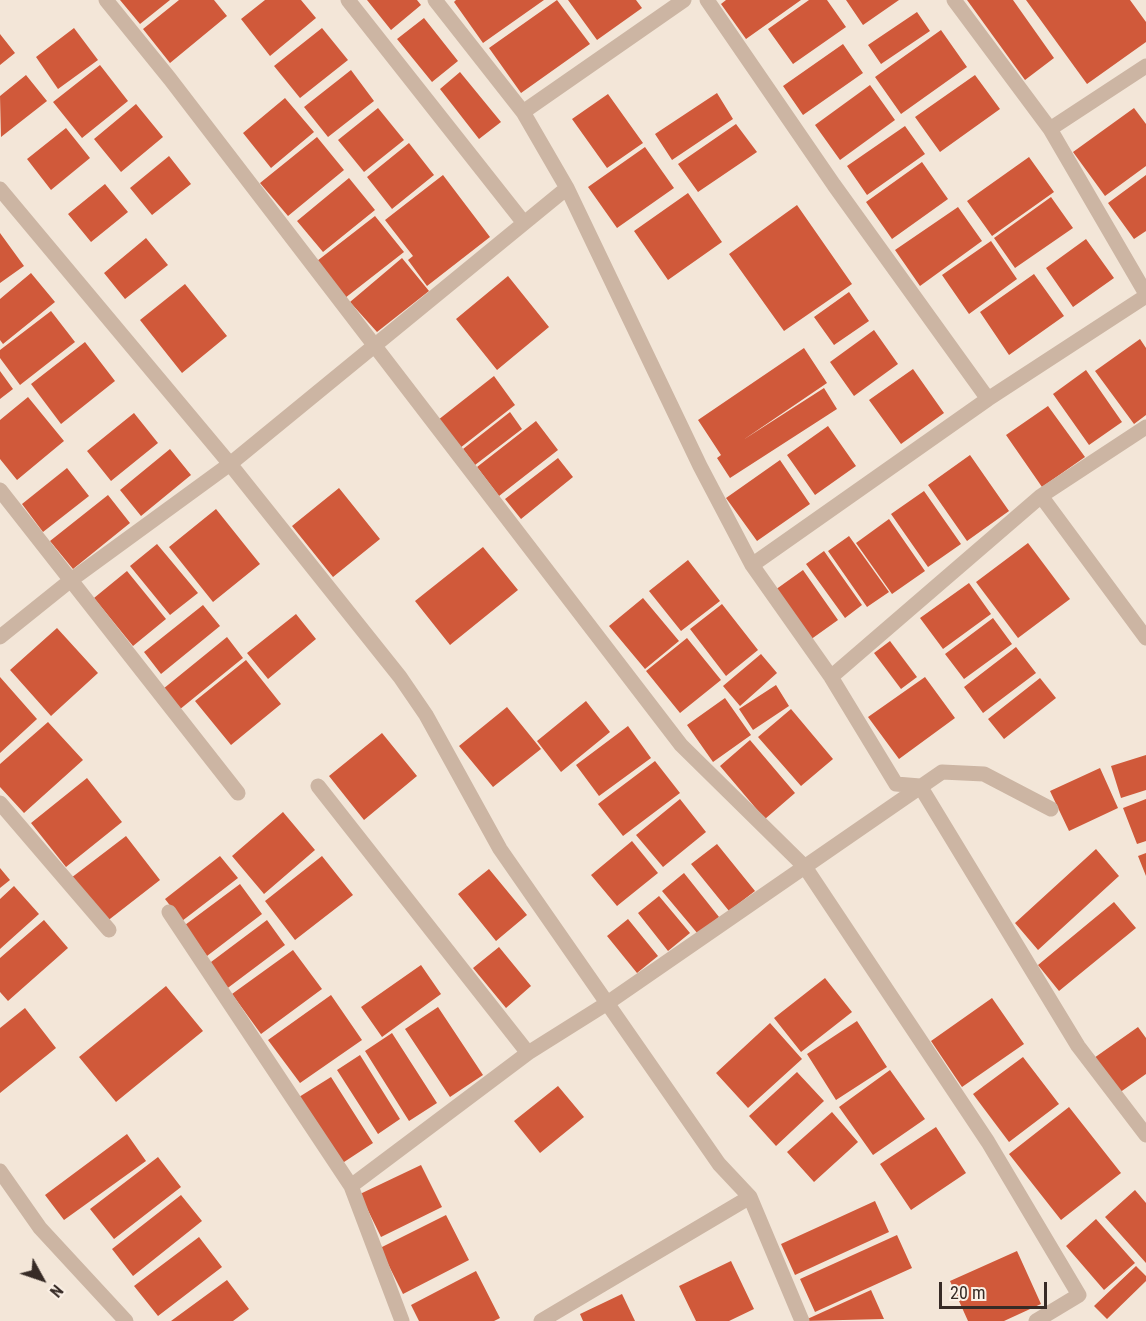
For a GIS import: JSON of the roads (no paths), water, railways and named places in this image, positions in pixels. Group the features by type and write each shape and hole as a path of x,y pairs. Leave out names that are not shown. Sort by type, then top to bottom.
{"street":[{"path":"106,0 170,79 681,745 805,867 988,1142 1079,1295 1036,1321"},
{"path":"348,0 524,223"},
{"path":"435,0 523,112 567,188 700,466 752,565 831,677 896,784 920,786"},
{"path":"523,112 684,0"},
{"path":"707,0 834,185 988,399"},
{"path":"752,565 988,399 1146,295 1050,129 954,0"},
{"path":"1050,129 1146,66"},
{"path":"0,637 71,580 230,464 567,188"},
{"path":"0,189 230,464 426,715 500,849 719,1164 750,1197 802,1321"},
{"path":"831,677 1041,496 1146,427"},
{"path":"0,490 238,793"},
{"path":"1041,496 1146,638"},
{"path":"351,1186 528,1053 606,1004 942,772 984,774 1051,809"},
{"path":"318,786 528,1053"},
{"path":"920,786 1078,1046 1146,1135"},
{"path":"0,803 109,930"},
{"path":"169,912 351,1186 402,1321"},
{"path":"0,1171 40,1228 126,1321"},
{"path":"541,1321 750,1197"}]}
